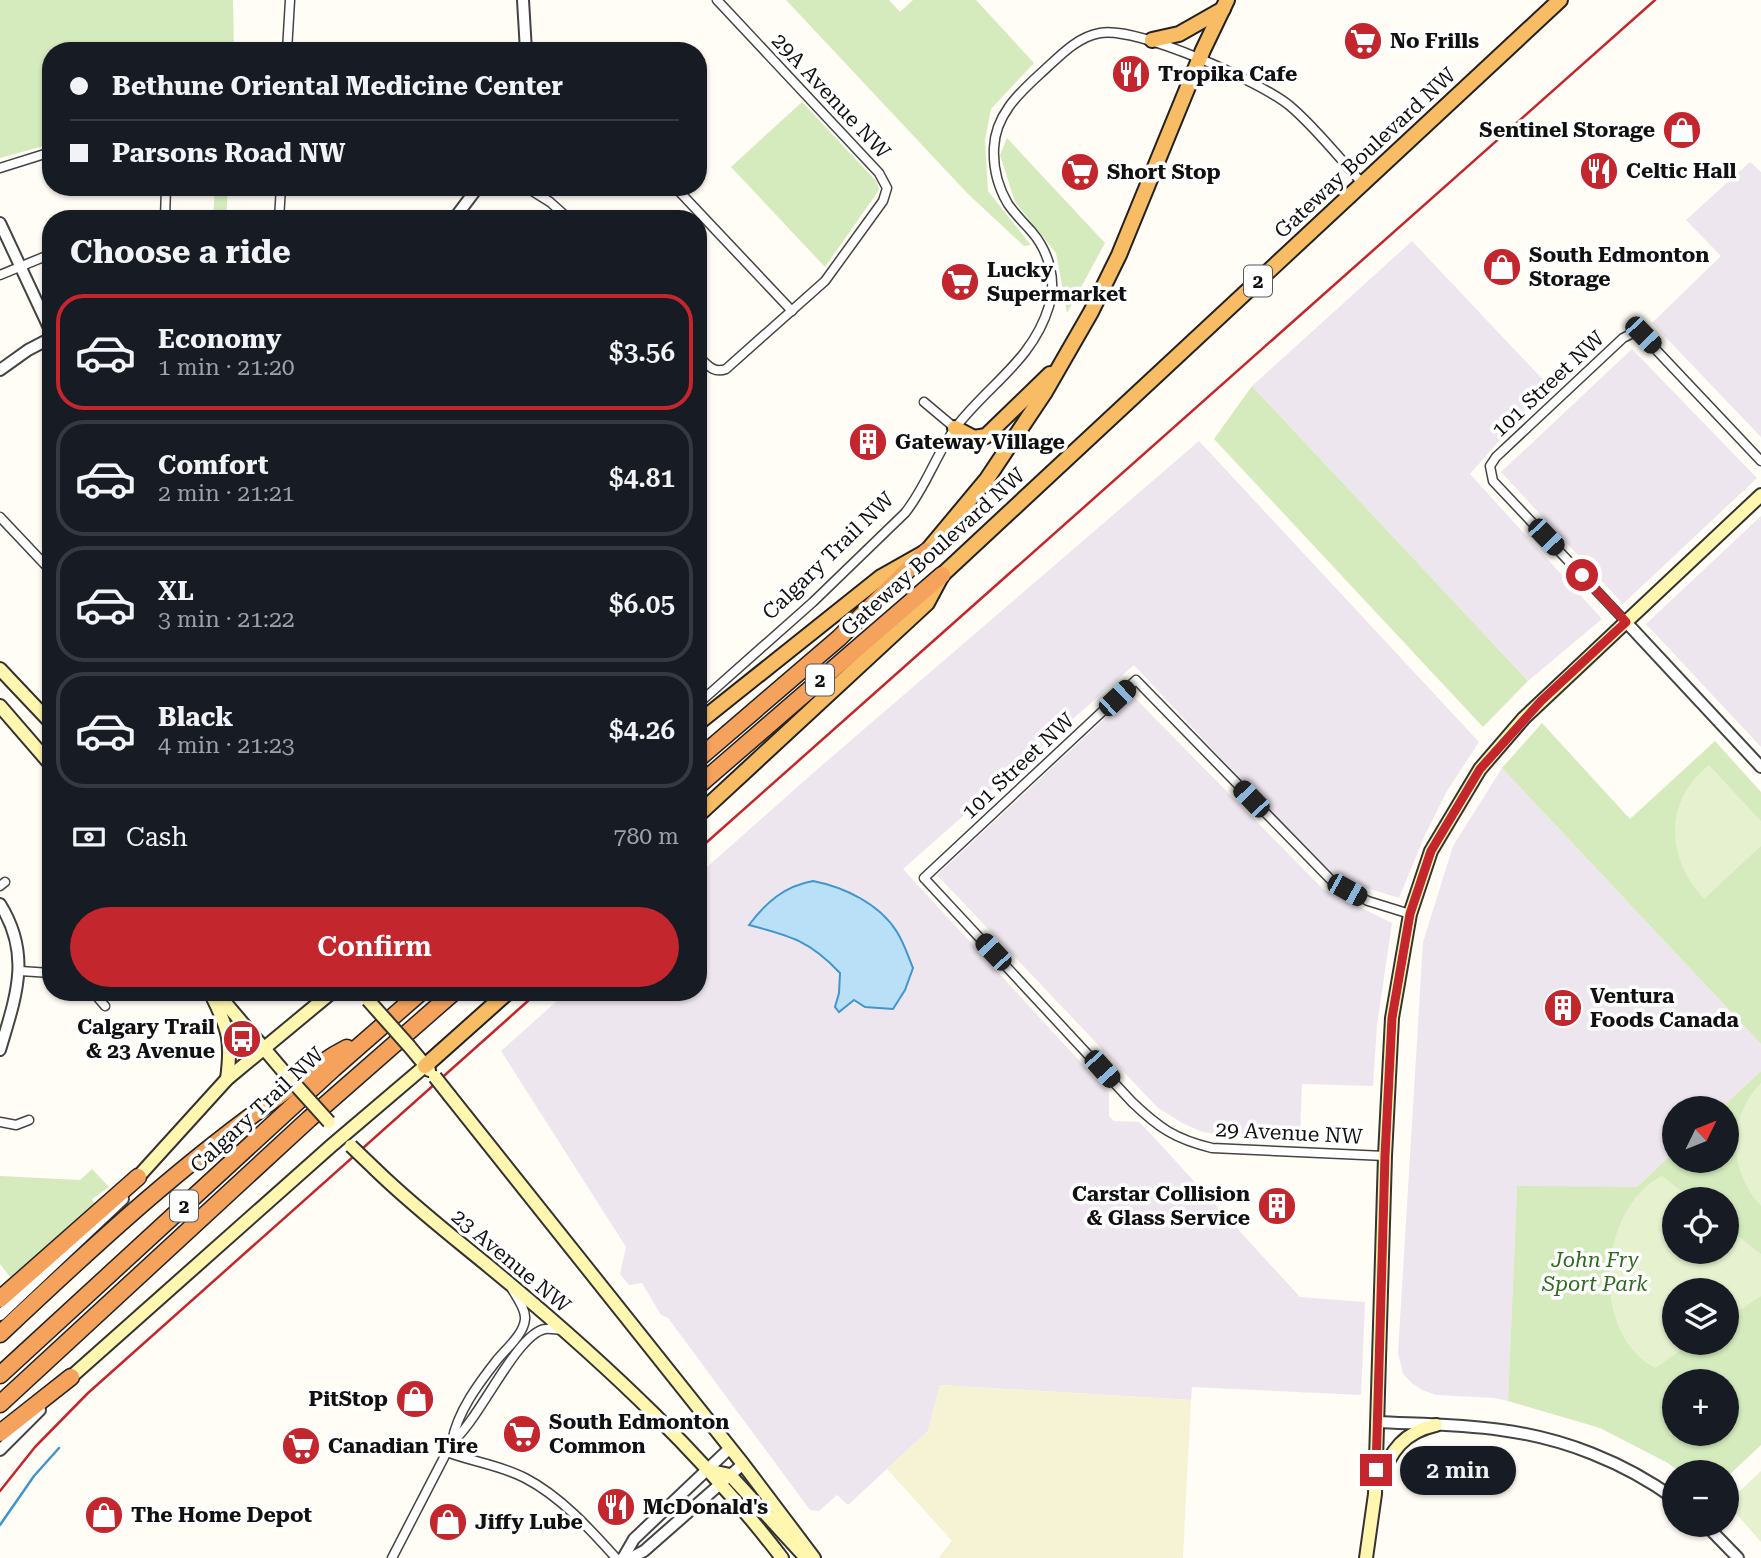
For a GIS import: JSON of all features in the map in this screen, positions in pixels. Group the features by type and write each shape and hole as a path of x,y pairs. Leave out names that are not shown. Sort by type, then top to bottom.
{"highway":[{"name":"Gateway Boulevard NW","path":"707,778 942,575 1560,0"},
{"path":"1152,40 1179,34 1225,4"},
{"name":"2","path":"707,751 839,638 927,551 999,461 1066,358 1119,255 1199,60 1225,4"},
{"path":"955,428 974,438 986,436 1066,358"},
{"path":"707,716 881,577 927,551"},
{"path":"707,807 927,603 942,575"},
{"name":"Calgary Trail NW","path":"0,1375 410,1001"},
{"name":"2","path":"0,1404 309,1119 444,1001"},
{"path":"430,1071 499,1001"},
{"path":"0,1334 104,1237 210,1147 321,1062 368,1037"},
{"path":"0,1299 138,1177"},
{"path":"0,1433 71,1377"}],"main road":[{"path":"1366,1558 1375,1494 1392,1018 1410,914 1431,851 1480,769 1541,701 1761,495"},
{"path":"0,669 42,713"},
{"path":"0,706 42,755"},
{"path":"217,1001 225,1020 231,1049 227,1079"},
{"name":"23 Avenue NW","path":"221,1001 376,1171 564,1331 707,1470"},
{"path":"138,1177 227,1079 321,1001"},
{"name":"23 Avenue NW","path":"369,1001 450,1096 743,1464 814,1558"},
{"path":"71,1377 430,1071"},
{"path":"1375,1494 1385,1465 1400,1442 1420,1429 1436,1425"},
{"path":"707,1470 725,1480 806,1558"},
{"path":"725,1480 782,1558"}],"street":[{"path":"288,42 290,0"},
{"path":"523,0 525,42"},
{"name":"29A Avenue NW","path":"717,0 878,173 887,188 883,201 828,278 792,311"},
{"name":"Calgary Trail NW","path":"707,696 813,602 905,513 917,498 955,428 1010,372 1027,350 1044,320 1052,294 1051,269 1041,245 1010,207 998,183 993,145 1001,118 1018,94 1062,53 1082,39 1114,32 1152,40 1199,60 1261,87 1282,100 1313,129 1363,184"},
{"path":"0,168 42,155"},
{"path":"540,196 559,210"},
{"path":"683,196 697,210"},
{"path":"707,221 792,311 729,367 719,371 707,365"},
{"path":"0,223 42,313"},
{"path":"0,275 42,257"},
{"name":"101 Street NW","path":"1626,622 1493,481 1490,466 1496,457 1623,338 1633,334 1643,335 1761,461"},
{"path":"0,370 42,343"},
{"path":"924,402 955,428"},
{"path":"0,517 42,561"},
{"path":"1626,622 1761,767"},
{"name":"101 Street NW","path":"924,878 1136,680 1332,881 1368,901 1410,914"},
{"name":"29 Avenue NW","path":"924,878 1132,1102 1168,1133 1212,1148 1385,1156"},
{"path":"0,904 7,914 16,939 20,971 18,989 0,1050"},
{"path":"20,971 42,972"},
{"path":"101,1001 106,1006"},
{"path":"0,1122 16,1125 29,1120"},
{"path":"0,1315 113,1210 138,1177"},
{"path":"392,1558 452,1442 454,1429 473,1395 524,1323 524,1312 510,1284"},
{"path":"452,1442 463,1434 503,1371 532,1336 548,1328 564,1331"},
{"path":"0,1450 71,1377"},
{"path":"1377,1422 1501,1430 1570,1446 1631,1472 1662,1491"},
{"path":"623,1558 634,1539 730,1448"},
{"path":"447,1452 507,1470 534,1483 581,1522 616,1558"},
{"path":"631,1558 644,1552 743,1464"},
{"path":"1718,1537 1738,1558"}],"shaded area":[{"path":"1750,162 1761,172 1761,437 1652,323 1721,256 1686,220"},
{"path":"1412,241 1548,385 1470,474 1602,619 1528,681 1252,386"},
{"path":"1632,349 1757,478 1623,604 1501,472"},
{"path":"1199,441 1479,742 1447,791 1399,898 1331,877 1134,665 903,869 1109,1093 1109,1116 1114,1121 1139,1122 1300,1297 1365,1302 1361,1395 1192,1387 1191,1400 940,1385 928,1431 848,1505 837,1495 819,1511 810,1510 668,1318 661,1315 642,1283 629,1285 620,1274 626,1247 501,1051 557,1001 707,1001 707,867"},
{"path":"1761,516 1761,747 1646,624"},
{"path":"1131,694 1323,889 1392,923 1377,1025 1373,1086 1302,1084 1300,1139 1203,1132 1158,1108 937,875"},
{"path":"1502,768 1761,1044 1761,1071 1734,1096 1662,1096 1662,1163 1637,1187 1517,1187 1508,1401 1436,1395 1422,1390 1403,1374 1398,1353 1423,942 1453,846"},
{"path":"940,1385 1191,1400 1183,1558 938,1558 952,1541 887,1469 928,1431"}],"green space":[{"path":"0,0 233,0 234,42 42,42 42,146 0,158"},
{"path":"786,0 889,0 900,12 913,0 976,0 1034,63 991,109 985,140 988,191 1031,245 1024,246 968,194"},
{"path":"802,102 877,182 879,190 825,267 731,167"},
{"path":"1007,138 1105,243 1067,313 1056,253 1015,202 1000,155"},
{"path":"214,196 227,196 227,210 214,210"},
{"path":"1252,386 1528,681 1483,727 1214,439"},
{"path":"1542,723 1630,819 1715,741 1761,792 1761,1044 1502,768"},
{"path":"1709,765 1761,821 1761,846 1704,899 1683,866 1675,831 1683,796"},
{"name":"John Fry Sport Park","path":"1761,1071 1761,1445 1739,1466 1739,1460 1662,1460 1600,1428 1508,1401 1517,1186 1637,1187 1662,1163 1662,1173 1739,1173 1740,1096 1734,1096"},
{"path":"1761,1083 1761,1206 1750,1192 1740,1169 1740,1118 1750,1097"},
{"path":"92,1169 109,1187 92,1199 96,1206 10,1277 0,1264 0,1176 80,1180"},
{"path":"1662,1176 1676,1187 1662,1187 1662,1264 1739,1264 1739,1237 1761,1254 1761,1296 1739,1311 1739,1278 1662,1278 1662,1355 1674,1355 1655,1368 1634,1351 1619,1328 1611,1300 1610,1271 1614,1242 1625,1215 1641,1192"},
{"path":"1761,1471 1761,1542 1739,1517 1739,1492"}],"water":[{"path":"813,881 860,898 881,913 897,932 913,968 905,990 893,1009 865,1007 854,1000 839,1012 835,1007 840,973 829,962 799,941 749,925 777,896"}],"waterway":[{"path":"0,1525 34,1476 59,1448"}],"railway":[{"path":"707,842 1655,0"},
{"path":"0,1491 35,1447 88,1393 528,1001"}],"place":[{"name":"No Frills","path":"1363,41"},
{"name":"Tropika Cafe","path":"1131,74"},
{"name":"Sentinel Storage","path":"1682,130"},
{"name":"Celtic Hall","path":"1599,171"},
{"name":"Short Stop","path":"1080,172"},
{"name":"South Edmonton Storage","path":"1502,267"},
{"name":"Lucky Supermarket","path":"960,282"},
{"name":"Gateway Village","path":"868,442"},
{"name":"Ventura Foods Canada","path":"1563,1008"},
{"name":"Calgary Trail & 23 Avenue","path":"242,1039"},
{"name":"Carstar Collision & Glass Service","path":"1277,1206"},
{"name":"PitStop","path":"415,1399"},
{"name":"South Edmonton Common","path":"522,1434"},
{"name":"Canadian Tire","path":"301,1446"},
{"name":"McDonald's","path":"616,1507"},
{"name":"The Home Depot","path":"104,1515"},
{"name":"Jiffy Lube","path":"448,1522"}],"route":[{"path":"1376,1470 1385,1156 1392,1018 1410,914 1431,851 1480,769 1541,701 1626,622 1582,575"}]}
